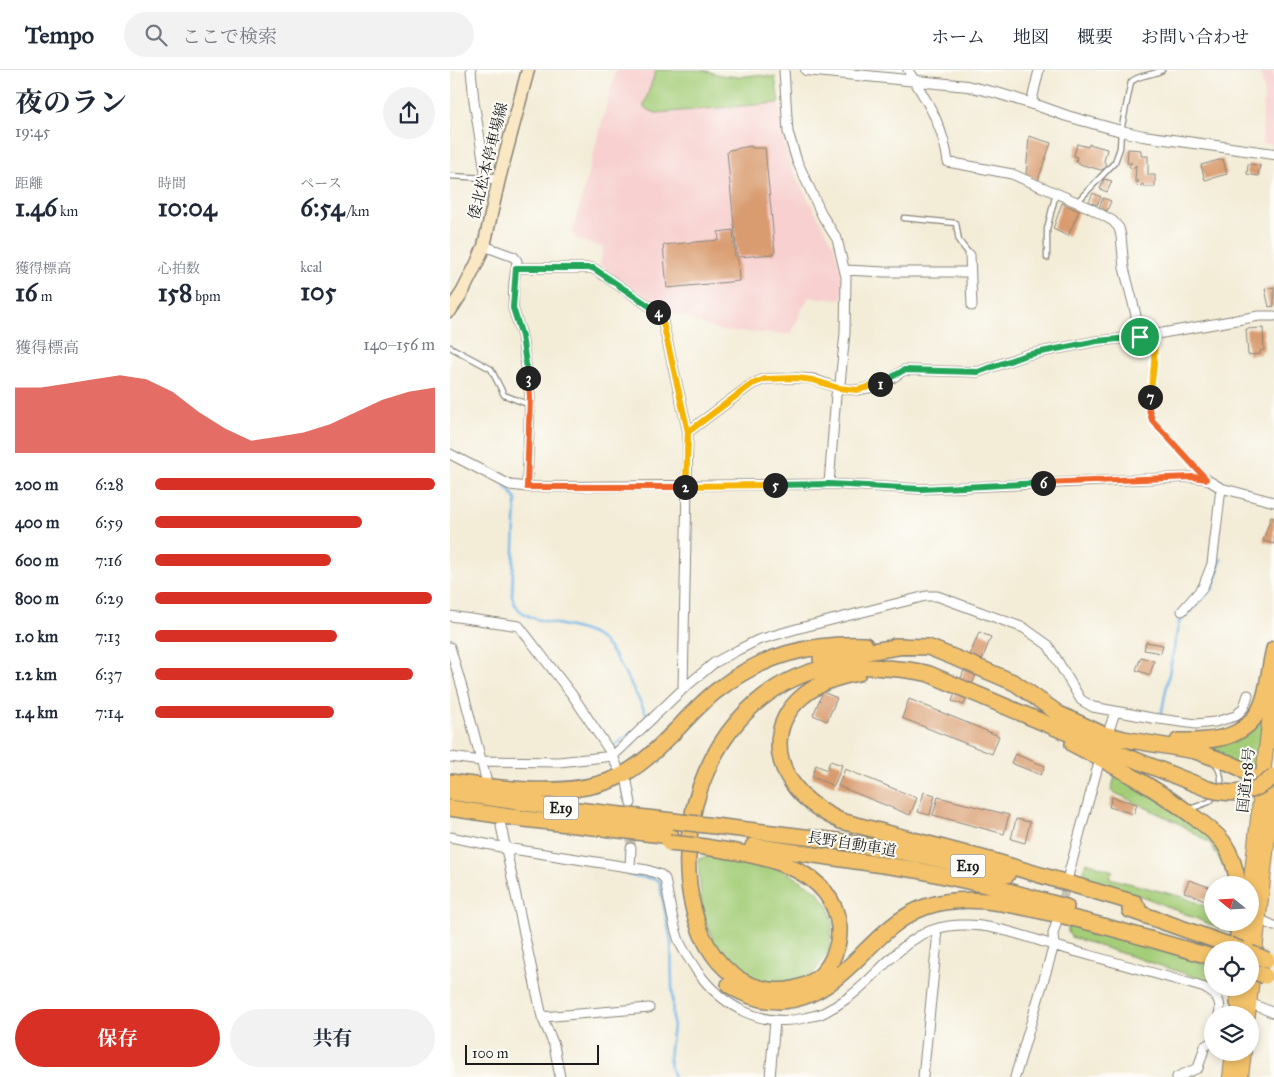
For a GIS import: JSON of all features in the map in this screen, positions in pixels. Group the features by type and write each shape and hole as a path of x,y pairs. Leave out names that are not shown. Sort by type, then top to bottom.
{"highway":[{"path":"450,782 480,786 558,790 600,784 633,769 647,758 717,690 734,678 763,662 798,650 830,644 928,647 940,651 1015,683 1059,714 1100,733 1195,751 1240,768 1268,784 1272,803"},
{"path":"904,646 833,656 776,677 749,697 736,710 704,756 688,794 680,829 678,853 680,890 686,919 695,944 713,971 724,982 748,996 775,1001 807,996 836,980 889,928 906,916 942,902 960,900 984,900 1073,918 1204,954"},
{"path":"1124,739 1192,742 1216,740 1244,729 1252,723 1262,706 1274,650"},
{"path":"698,843 775,861 801,872 818,886 833,907 839,930 839,939 833,958 822,974 813,981 792,989 769,990 758,988 728,972 713,955 696,918 688,872 689,831 697,795 713,758 732,729 755,705 781,685 810,672 837,666 910,670 929,674 1068,733 1222,793 1245,792 1261,786 1274,776"},
{"path":"910,670 859,673 832,679 808,690 798,699 790,709 780,733 780,757 789,780 805,799 815,808 841,821 1091,889 1136,903 1140,912"},
{"name":"国道158号","path":"1252,876 1268,784 1274,677"},
{"path":"1006,707 1135,778 1185,810 1222,841 1234,863 1236,876"},
{"name":"長野自動車道","path":"450,792 560,808 671,833 698,843 836,857 926,872 990,886 1086,912 1161,936 1204,953"},
{"name":"国道158号","path":"1259,884 1272,803"},
{"name":"長野自動車道","path":"450,808 524,819 671,833 698,824 838,842 920,855 1038,882 1140,912 1217,941"},
{"name":"国道158号","path":"1243,1006 1252,931"},
{"path":"1230,1077 1232,1061"},
{"path":"1241,1077 1243,1061"}],"main road":[{"name":"倭北松本停車場線","path":"450,311 463,292 484,246 492,178 528,70"}],"street":[{"path":"471,70 474,102 492,178"},
{"path":"784,70 788,132 796,161 837,239 845,270 845,334 836,396 829,484"},
{"path":"806,70 967,86 1031,104 1074,119 1143,136 1274,154"},
{"path":"908,70 937,118 945,141 948,162 1012,174 1109,218 1119,228 1124,268 1140,337"},
{"path":"1031,104 1039,70"},
{"path":"484,246 514,257 517,261 513,308 522,336 530,396 527,487"},
{"path":"970,255 972,306"},
{"path":"516,268 593,268 661,314 688,432 683,689"},
{"path":"845,270 970,272"},
{"path":"688,432 752,384 765,379 797,378 813,380 838,388 857,390 873,387 888,381 904,370 978,372 1026,355 1097,341 1155,335 1259,316 1274,316"},
{"path":"450,454 510,485 527,487 829,484 921,489 1193,477 1206,479 1221,488 1274,502"},
{"path":"1182,611 1204,588 1212,564 1221,488"},
{"path":"450,757 480,761 559,762 613,756 683,689 714,663 758,640 926,596 937,596 1024,628 1037,636 1048,645 1081,700 1093,707 1196,724 1216,722 1236,716 1244,707 1248,695"},
{"path":"450,616 520,626 573,696 613,756 617,766"},
{"path":"450,647 486,779"},
{"path":"1110,728 1115,712"},
{"path":"1068,876 1098,766"},
{"path":"626,782 631,803"},
{"path":"501,826 542,1017 554,1045 560,1077"},
{"path":"450,837 506,848 647,870 661,875 665,880 678,940 692,964 714,992 734,1008 775,1021 796,1020 822,1014 850,996 900,950 920,935 936,929 966,925 1012,932 1205,988 1215,994 1221,1006"},
{"path":"630,867 631,848"},
{"path":"1259,922 1274,926"},
{"path":"1015,1077 1054,945 1053,934 1056,924"},
{"path":"923,1077 937,942 936,929"},
{"path":"542,1017 649,1008"},
{"path":"1259,1011 1274,1013"},
{"path":"770,1077 775,1021"},
{"path":"1177,1077 1198,1068 1204,1049"}],"lane":[{"path":"1077,202 1116,162 1131,82 1136,77 1150,75 1162,70"},
{"path":"450,176 492,178"},
{"path":"1047,258 1047,229 1056,193"},
{"path":"904,218 956,223 959,241 970,255"},
{"path":"1155,335 1149,409 1152,420 1206,479"},
{"path":"450,347 491,369 504,395 530,404"},
{"path":"1185,810 1209,802 1220,792 1222,783 1216,763 1195,751"}],"shaded area":[{"path":"616,70 703,70 738,77 755,75 775,77 783,141 794,174 834,246 842,275 842,298 840,300 809,297 791,334 721,331 674,314 600,265 603,247 576,239 572,234"},
{"path":"1259,70 1274,70 1274,145 1262,143 1264,90"}],"green space":[{"path":"656,70 703,70 738,77 755,75 775,77 779,103 656,113 644,108 644,105"},
{"path":"1259,722 1262,723 1258,776 1209,751 1209,744"},
{"path":"1116,773 1208,832 1227,857 1231,876 1229,876 1210,843 1180,824 1111,791"},
{"path":"713,855 783,870 817,891 829,907 833,923 829,951 815,971 804,981 759,985 742,977 718,951 702,910 698,859"},
{"path":"1086,862 1113,871 1109,878 1183,897 1204,906 1204,922 1149,899 1083,877"},
{"path":"1068,925 1110,934 1204,963 1204,980 1071,937 1068,932"}],"building":[{"path":"1029,136 1051,143 1038,180 1026,175"},
{"path":"1077,144 1088,147 1089,144 1107,149 1104,161 1107,167 1101,170 1076,162 1077,157 1074,156"},
{"path":"751,146 752,148 765,148 775,252 774,254 740,257 737,256 727,152"},
{"path":"1128,149 1141,150 1141,156 1148,156 1148,175 1155,175 1155,187 1143,187 1143,184 1139,187 1136,184 1139,181 1135,181 1136,165 1132,169 1129,166 1132,163 1127,163"},
{"path":"1223,159 1227,174 1205,180 1201,165"},
{"path":"1248,164 1260,165 1258,176 1247,174"},
{"path":"1104,179 1112,181 1107,192 1100,189"},
{"path":"1093,193 1101,197 1097,205 1089,202"},
{"path":"1103,198 1111,201 1107,211 1099,208"},
{"path":"1062,203 1079,211 1068,236 1053,229"},
{"path":"733,230 735,257 738,259 739,281 667,288 663,245 719,240 718,232"},
{"path":"1274,287 1274,306 1269,307 1265,289"},
{"path":"1263,328 1264,350 1260,351 1260,354 1248,355 1246,329"},
{"path":"1271,517 1274,518 1274,544 1263,541"},
{"path":"979,632 991,637 964,705 952,701"},
{"path":"1146,642 1163,645 1161,653 1144,650"},
{"path":"1141,657 1154,661 1150,675 1136,670"},
{"path":"823,692 837,698 827,721 813,715"},
{"path":"909,699 999,736 992,754 902,718"},
{"path":"1015,754 1045,766 1041,775 1011,763"},
{"path":"830,761 842,765 834,786 812,777 816,765 827,770"},
{"path":"845,769 917,798 910,815 838,786"},
{"path":"924,792 935,795 930,815 918,812"},
{"path":"938,797 1009,815 1004,834 933,815"},
{"path":"1112,797 1137,804 1134,814 1109,807"},
{"path":"1016,819 1030,822 1025,843 1011,839"},
{"path":"1189,880 1204,885 1204,900 1184,892"}],"waterway":[{"path":"504,486 516,500 512,596 515,605 522,612 532,617 580,629 600,639 613,653 626,675 648,717 644,720"},
{"path":"1161,716 1179,622 1213,588 1221,559"},
{"path":"611,748 634,731"},
{"path":"610,765 612,770"},
{"path":"621,787 625,802"},
{"path":"626,847 626,855"},
{"path":"627,873 629,875 659,880 671,942 673,1025 669,1058 674,1077"}],"tunnel":[{"path":"631,803 631,848"},
{"path":"1060,910 1068,879"}],"route":[{"path":"1140,337 1097,341 1026,355 978,372 904,370 888,381 873,387 857,390 838,388 813,380 797,378 765,379 752,384 688,432 686,486 527,487 530,396 522,336 513,308 516,268 593,268 661,314 688,432 686,486 829,484 921,489 1193,477 1206,479 1152,420 1149,409 1155,335 1140,337"}]}
